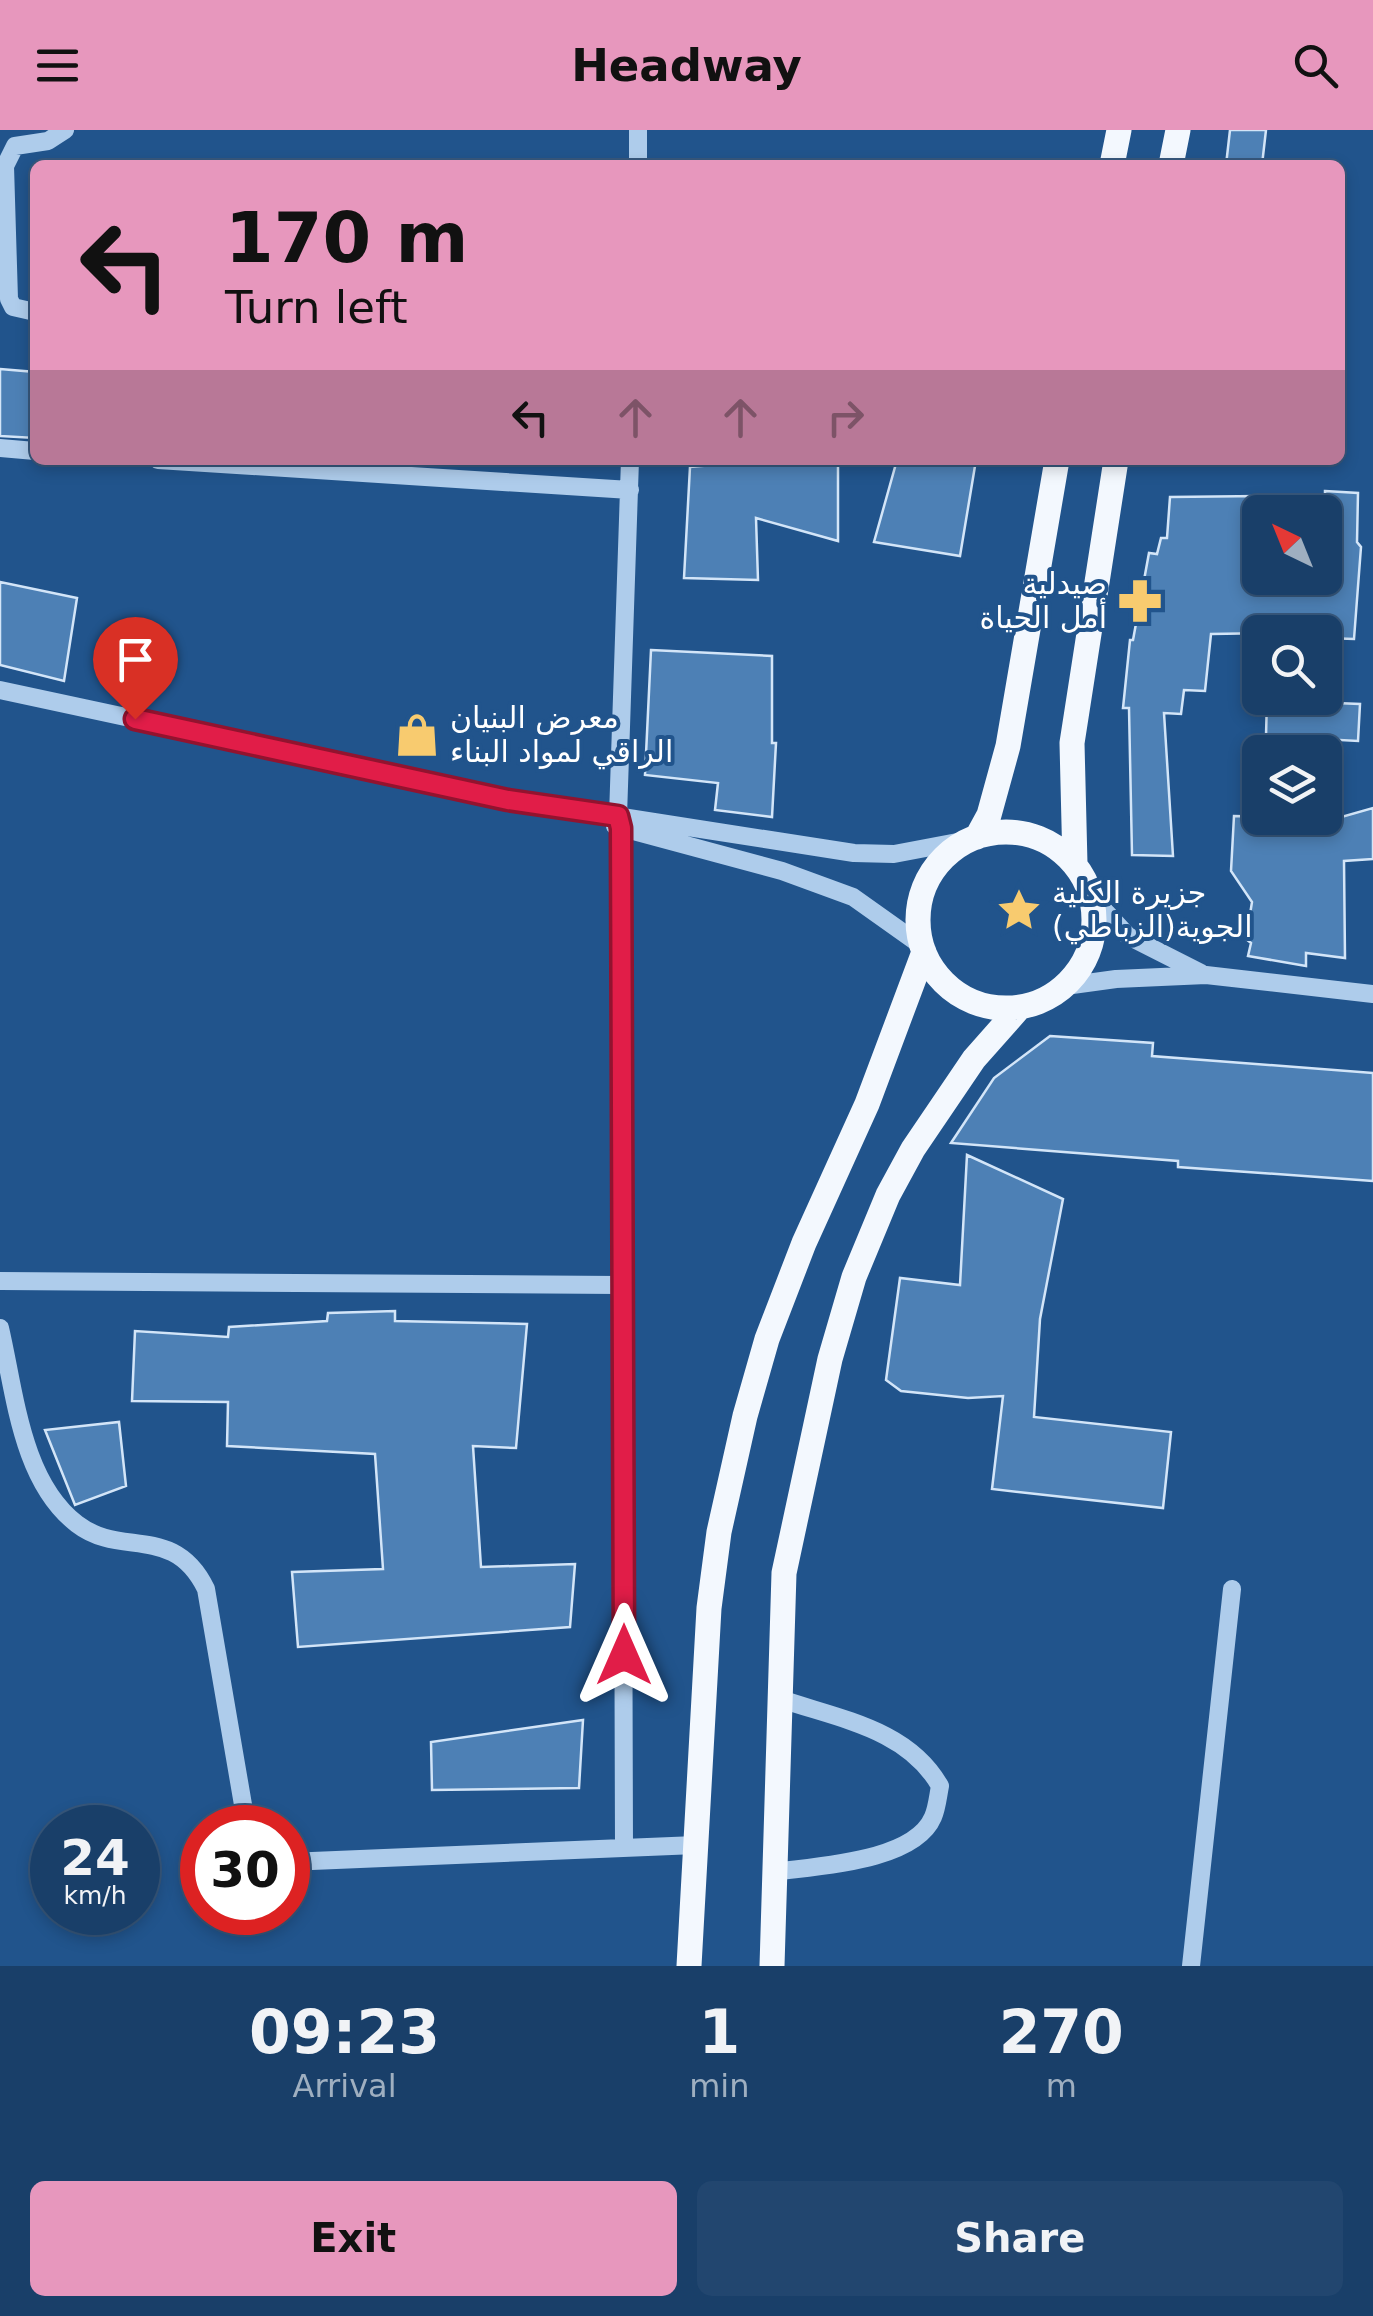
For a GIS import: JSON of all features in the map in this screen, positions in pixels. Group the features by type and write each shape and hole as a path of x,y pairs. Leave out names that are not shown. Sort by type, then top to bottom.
{"main road":[{"path":"1113,160 1119,130"},
{"path":"1173,160 1178,130"},
{"path":"972,839 1020,833 1050,844 1075,864 1092,897 1091,945 1065,986 1044,999 997,1008 952,990 923,949 918,925 926,884 936,866 972,839 989,815 1008,746 1056,465"},
{"path":"1075,864 1072,742 1115,465"},
{"path":"689,1966 709,1608 719,1532 745,1416 767,1340 804,1244 867,1104 923,949"},
{"path":"772,1966 784,1573 830,1359 854,1277 888,1196 913,1149 974,1059 1020,1006"}],"street":[{"path":"30,311 14,307 9,300 6,166 15,146 48,141 65,130"},
{"path":"638,130 638,160"},
{"path":"0,448 30,451"},
{"path":"269,465 630,490"},
{"path":"624,1847 619,822 630,465"},
{"path":"0,690 619,822 782,871 853,897 923,949"},
{"path":"619,822 854,853 894,854 972,839"},
{"path":"1092,897 1128,936 1161,956 1206,975"},
{"path":"1065,986 1116,978 1206,975 1373,994"},
{"path":"0,1281 620,1285"},
{"path":"0,1328 32,1458 50,1494 73,1521 93,1535 155,1544 180,1555 197,1570 206,1588 243,1805"},
{"path":"1191,1966 1232,1589"},
{"path":"774,1872 886,1853 912,1839 932,1820 940,1786 927,1763 901,1741 778,1698"},
{"path":"310,1861 696,1844"}],"building":[{"path":"1230,130 1266,130 1263,160 1227,160"},
{"path":"0,369 30,372 30,438 0,436"},
{"path":"838,465 838,541 756,518 758,580 684,578 690,467"},
{"path":"896,465 975,465 960,556 874,542"},
{"path":"1325,491 1358,493 1357,542 1361,547 1354,639 1342,639 1342,615 1242,615 1242,633 1211,634 1205,691 1184,690 1181,714 1164,713 1173,856 1132,855 1129,708 1123,708 1130,640 1149,553 1157,554 1161,538 1167,538 1170,497 1242,496 1242,595 1342,595 1342,495 1325,495"},
{"path":"0,582 77,598 64,681 0,665"},
{"path":"651,650 772,656 772,743 776,743 772,817 715,810 718,783 645,775"},
{"path":"1342,703 1360,704 1358,741 1342,740 1342,735 1266,735 1267,715 1342,715"},
{"path":"1373,808 1373,859 1344,861 1345,958 1306,953 1306,966 1248,956 1251,943 1246,939 1252,902 1231,871 1234,816 1242,816 1242,835 1342,835 1342,817"},
{"path":"1050,1036 1153,1043 1152,1056 1373,1073 1373,1181 1178,1167 1178,1161 951,1143 994,1078"},
{"path":"967,1155 1063,1199 1040,1319 1034,1417 1171,1432 1163,1508 992,1489 1003,1396 968,1398 901,1391 886,1380 900,1278 960,1285"},
{"path":"395,1311 395,1321 527,1324 516,1448 473,1446 481,1567 575,1564 570,1627 298,1647 292,1572 383,1569 375,1454 227,1446 228,1402 132,1401 135,1331 228,1337 229,1327 327,1321 328,1313"},
{"path":"119,1422 126,1486 75,1505 45,1430"},
{"path":"583,1720 579,1788 432,1790 431,1742"}],"place":[{"name":"صيدلية أمل الحياة","path":"1140,601"},
{"name":"معرض البنيان الراقي لمواد البناء","path":"417,735"},
{"name":"جزيرة الكلية الجوية(الزباطي)","path":"1019,910"}],"route":[{"path":"135,719 508,800 618,816 624,1655"}]}
